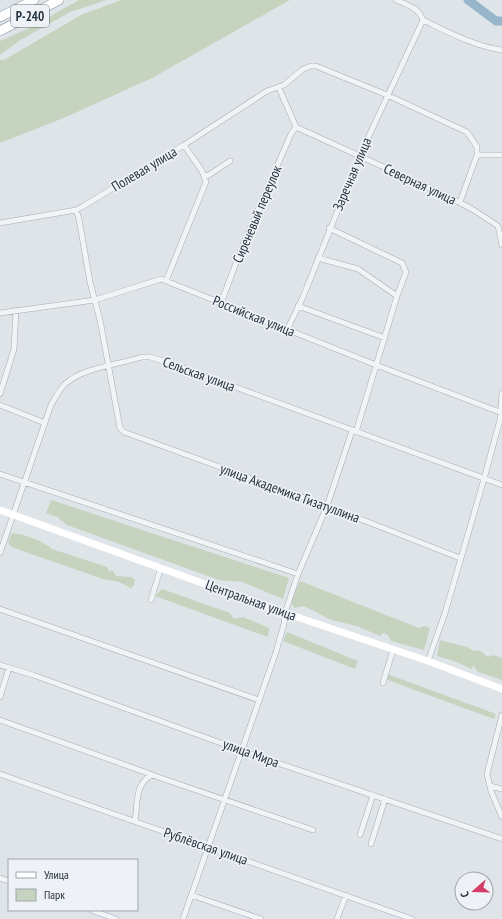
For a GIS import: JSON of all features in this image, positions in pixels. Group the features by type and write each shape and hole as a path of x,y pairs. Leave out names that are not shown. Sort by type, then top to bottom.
{"highway":[{"name":"Р-240","path":"0,17 34,0"},
{"name":"Р-240","path":"0,31 59,0"}],"street":[{"path":"396,0 414,8 421,14 423,20 461,37 491,48 502,50"},
{"name":"Заречная улица","path":"287,330 360,155 423,20"},
{"name":"Полевая улица","path":"0,223 76,210 184,145 267,91 279,88 298,73 311,66 316,66 387,95 467,132 477,147 476,155"},
{"path":"279,88 296,127"},
{"name":"Северная улица","path":"296,127 460,202 498,226 502,245"},
{"name":"Сиреневый переулок","path":"220,302 291,134 296,127"},
{"path":"0,313 95,300 152,281 166,280 204,188 205,176 184,145"},
{"path":"460,202 476,155 502,155"},
{"path":"205,176 209,175 230,161"},
{"path":"76,210 108,367"},
{"path":"182,919 276,652 284,624 285,613 298,574 327,506 354,432 406,272 402,263 330,228"},
{"path":"318,258 358,269 397,296"},
{"name":"Российская улица","path":"166,280 376,366 501,412"},
{"path":"298,306 385,338"},
{"path":"0,394 14,349 16,310"},
{"name":"Сельская улица","path":"0,553 51,405 64,385 83,374 142,357 150,357 170,363 354,432 502,485"},
{"name":"улица Академика Гизатуллина","path":"108,367 120,428 130,434 327,506 460,558"},
{"path":"428,661 445,613 484,479 500,420 502,393"},
{"path":"0,405 45,423"},
{"path":"0,474 298,574"},
{"name":"Центральная улица","path":"0,510 285,613 428,661 502,689"},
{"path":"151,600 161,567"},
{"path":"0,609 259,700"},
{"path":"382,683 393,650"},
{"name":"улица Мира","path":"0,665 241,749 254,756 502,839"},
{"path":"0,697 9,668"},
{"path":"502,715 488,770 490,786 502,817"},
{"path":"0,720 313,830"},
{"name":"Рублёвская улица","path":"0,774 412,919"},
{"path":"135,821 139,790 149,777 153,775"},
{"path":"490,786 502,789"},
{"path":"360,834 374,795"},
{"path":"371,844 385,799"},
{"path":"191,895 261,919"},
{"path":"337,919 346,895"},
{"path":"94,911 116,919"}],"green space":[{"path":"79,0 107,0 70,12 19,41 0,55 0,41 29,28"},
{"path":"121,0 290,0 152,78 66,117 0,143 0,60 4,60 81,15"},
{"path":"51,500 289,578 283,599 242,582 219,580 67,525 57,517 46,513"},
{"path":"12,533 28,536 44,543 52,549 107,567 109,571 113,571 116,576 132,577 135,580 134,585 131,588 119,582 103,579 17,549 10,546 8,541"},
{"path":"300,581 419,628 424,626 430,628 424,650 391,641 388,635 383,633 380,636 357,626 331,620 304,606 294,608 291,601"},
{"path":"162,589 230,613 234,619 243,617 269,628 268,637 155,596"},
{"path":"287,632 358,661 355,669 283,641"},
{"path":"440,640 467,647 474,651 479,650 488,657 493,655 502,658 502,680 478,672 473,665 472,669 454,661 437,656"},
{"path":"387,674 496,714 494,719 385,679"}],"waterway":[{"path":"468,0 496,21 502,21"}]}
